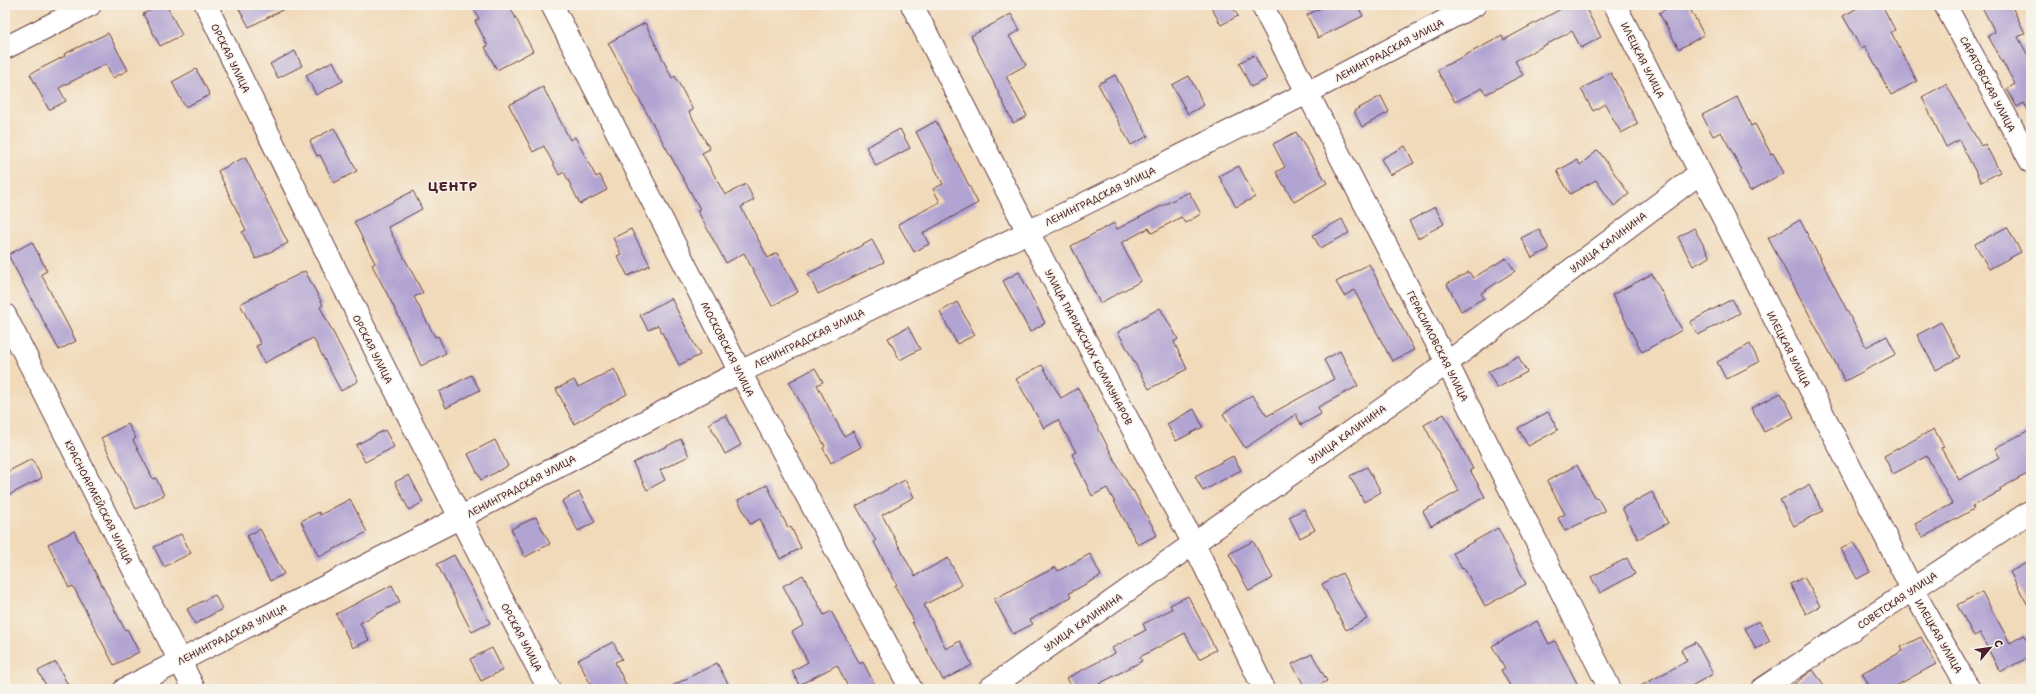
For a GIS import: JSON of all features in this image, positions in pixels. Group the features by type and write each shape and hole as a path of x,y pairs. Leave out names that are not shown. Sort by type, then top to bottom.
{"street":[{"path":"5,48 90,5"},
{"name":"ОРСКАЯ УЛИЦА","path":"206,5 359,320 459,518 549,689"},
{"name":"МОСКОВСКАЯ УЛИЦА","path":"552,5 740,372 911,689"},
{"name":"УЛИЦА ПАРИЖСКИХ КОММУНАРОВ","path":"912,5 1028,232 1194,544 1264,689"},
{"name":"ГЕРАСИМОВСКАЯ УЛИЦА","path":"1262,5 1447,363 1610,689"},
{"name":"ЛЕНИНГРАДСКАЯ УЛИЦА","path":"125,689 740,372 1028,232 1307,93 1475,5"},
{"name":"ИЛЕЦКАЯ УЛИЦА","path":"1615,5 1912,589 1969,689"},
{"name":"САРАТОВСКАЯ УЛИЦА","path":"1945,5 2031,162"},
{"name":"УЛИЦА КАЛИНИНА","path":"989,689 1447,363 1700,173"},
{"name":"КРАСНОАРМЕЙСКАЯ УЛИЦА","path":"5,315 194,689"},
{"name":"СОВЕТСКАЯ УЛИЦА","path":"1762,689 2031,511"}],"building":[{"path":"160,5 166,5 182,35 160,46 143,14"},
{"path":"237,5 292,5 249,27"},
{"path":"472,5 509,5 533,51 497,70 485,47 488,46 475,21 479,19"},
{"path":"1210,5 1231,5 1238,16 1221,25"},
{"path":"1327,5 1357,5 1363,16 1318,38 1307,15"},
{"path":"1568,5 1584,5 1601,37 1581,48 1572,31 1515,61 1523,75 1486,94 1482,88 1455,102 1437,70 1502,36 1504,40"},
{"path":"1673,5 1688,5 1704,35 1679,49 1659,13"},
{"path":"1863,5 1882,5 1895,30 1891,32 1917,81 1891,95 1865,46 1861,48 1843,16"},
{"path":"1981,5 2011,5 2025,33 2018,37 2031,61 2031,115 2024,103 2017,107 2007,89 2015,84 1988,36 1995,32"},
{"path":"1011,14 1020,30 1009,36 1026,65 1006,76 1027,116 1013,123 971,36"},
{"path":"645,23 672,78 675,76 693,110 689,112 710,149 702,153 725,195 746,184 754,200 741,207 768,258 777,253 798,292 772,306 744,253 726,263 697,210 700,209 608,43"},
{"path":"108,33 128,70 113,78 106,64 59,88 66,101 49,110 30,74 65,56 64,54"},
{"path":"295,51 302,66 278,78 270,64"},
{"path":"1254,55 1267,79 1251,87 1239,63"},
{"path":"333,61 343,81 316,95 306,75"},
{"path":"196,69 210,95 185,107 172,82"},
{"path":"1611,73 1638,124 1621,133 1605,104 1593,111 1581,89"},
{"path":"1115,75 1148,136 1131,145 1098,84"},
{"path":"1189,76 1204,105 1188,114 1172,85"},
{"path":"1946,84 1981,146 1985,144 2000,172 1981,182 1959,140 1946,147 1922,97"},
{"path":"543,87 570,140 575,137 596,177 600,175 607,190 580,204 564,172 559,175 544,146 533,152 509,105"},
{"path":"1381,96 1389,112 1362,127 1354,111"},
{"path":"1737,97 1751,126 1755,124 1771,154 1773,153 1784,173 1750,191 1740,171 1742,170 1721,132 1713,136 1702,115"},
{"path":"936,121 978,203 923,233 929,244 914,252 898,224 940,202 933,189 943,184 916,132"},
{"path":"334,128 357,171 334,183 320,155 317,156 310,141"},
{"path":"900,129 910,148 876,166 866,147"},
{"path":"1296,132 1327,183 1294,202 1276,172 1285,167 1273,144"},
{"path":"1405,146 1414,163 1390,175 1381,159"},
{"path":"1598,150 1629,194 1614,206 1596,180 1570,194 1557,171 1577,160 1580,165"},
{"path":"245,157 288,243 256,259 242,232 246,230 218,171"},
{"path":"1239,166 1255,197 1236,207 1219,176"},
{"path":"413,191 422,209 388,227 423,293 414,297 435,337 438,336 446,353 421,366 398,315 372,265 375,263 354,222"},
{"path":"1189,192 1201,214 1185,223 1181,217 1152,233 1149,228 1121,243 1141,281 1100,303 1071,246 1114,223 1117,229"},
{"path":"1435,207 1444,224 1418,238 1409,221"},
{"path":"1342,219 1349,233 1320,248 1313,235"},
{"path":"1800,220 1866,347 1887,336 1896,354 1845,381 1768,238"},
{"path":"2007,227 2021,252 1989,269 1975,244"},
{"path":"1694,228 1710,257 1693,266 1678,237"},
{"path":"631,229 650,265 628,276 617,256 621,254 613,238"},
{"path":"1539,229 1549,249 1532,258 1521,238"},
{"path":"872,240 884,262 818,294 808,274"},
{"path":"32,242 47,271 41,274 76,341 59,350 8,255"},
{"path":"1506,258 1515,271 1481,293 1484,298 1461,311 1447,284 1469,272 1473,278"},
{"path":"1369,264 1414,350 1392,361 1354,290 1344,296 1336,282"},
{"path":"305,271 323,305 320,307 358,381 341,391 313,338 264,363 256,346 261,344 240,304"},
{"path":"1019,272 1045,323 1030,332 1003,281"},
{"path":"1652,274 1682,330 1642,352 1612,295"},
{"path":"671,298 700,355 679,365 658,325 648,330 640,315"},
{"path":"1732,299 1740,313 1698,335 1690,322"},
{"path":"957,302 975,335 957,344 940,312"},
{"path":"1160,308 1178,339 1174,342 1187,369 1149,389 1118,332"},
{"path":"1941,322 1960,357 1936,370 1917,335"},
{"path":"908,327 920,349 900,360 888,338"},
{"path":"1750,344 1759,362 1726,379 1717,362"},
{"path":"1340,351 1358,386 1318,407 1321,414 1301,425 1296,414 1245,448 1223,414 1252,395 1267,416 1334,379 1324,360"},
{"path":"1518,356 1527,372 1497,388 1488,372"},
{"path":"1042,365 1061,398 1078,388 1117,465 1132,491 1133,490 1157,535 1138,545 1107,488 1092,496 1072,454 1076,452 1058,420 1044,428 1016,379"},
{"path":"815,368 823,382 817,385 844,436 853,431 861,447 831,463 823,448 825,446 789,382"},
{"path":"614,369 627,394 574,424 556,389 574,380 578,387"},
{"path":"471,375 480,390 446,408 439,392"},
{"path":"1781,393 1794,417 1764,432 1751,408"},
{"path":"1194,409 1203,427 1176,441 1167,424"},
{"path":"1548,412 1558,430 1528,446 1518,428"},
{"path":"1444,414 1473,469 1470,470 1485,497 1431,526 1423,511 1459,491 1424,425"},
{"path":"726,415 741,445 725,454 709,423"},
{"path":"128,424 136,438 133,440 153,479 156,478 164,495 136,509 101,438"},
{"path":"1934,429 1944,447 1941,448 1959,480 2000,458 1995,448 2031,429 2031,472 1999,489 2001,491 1972,506 1974,509 1922,538 1915,524 1952,504 1927,456 1893,474 1884,456"},
{"path":"385,430 394,447 365,462 356,445"},
{"path":"681,439 689,456 660,470 665,480 647,490 633,463"},
{"path":"495,440 508,466 481,480 468,454"},
{"path":"1233,456 1241,470 1203,491 1195,476"},
{"path":"32,459 42,478 5,497 5,473"},
{"path":"1577,465 1595,498 1597,497 1605,511 1565,531 1558,518 1565,514 1547,481"},
{"path":"1367,467 1381,492 1364,502 1350,476"},
{"path":"409,475 423,502 409,510 395,482"},
{"path":"905,480 914,497 882,515 915,576 948,558 962,585 924,605 946,649 960,641 972,665 943,680 912,622 914,621 895,586 897,585 874,542 876,541 856,506"},
{"path":"767,485 788,528 791,527 801,548 780,559 760,519 750,524 738,500"},
{"path":"1809,485 1823,511 1794,526 1780,500"},
{"path":"579,492 595,522 578,531 562,501"},
{"path":"1652,492 1668,523 1638,539 1622,508"},
{"path":"350,499 367,532 319,557 301,521 319,512 320,515"},
{"path":"1304,509 1315,530 1300,538 1289,517"},
{"path":"536,517 550,544 525,557 511,529"},
{"path":"1498,528 1526,584 1485,606 1464,568 1462,569 1453,553"},
{"path":"260,529 284,574 270,581 247,536"},
{"path":"74,531 125,630 127,629 139,652 114,665 73,586 69,588 48,544"},
{"path":"181,534 191,553 164,567 154,547"},
{"path":"1253,541 1273,578 1249,591 1229,554"},
{"path":"1854,542 1870,572 1857,579 1841,549"},
{"path":"1090,554 1101,576 1069,593 1071,597 1030,620 1033,624 1013,634 994,599 1056,567 1058,571"},
{"path":"454,555 490,623 472,632 437,564"},
{"path":"1627,558 1635,574 1600,593 1591,577"},
{"path":"2026,563 2031,573 2031,611 2010,572"},
{"path":"1342,573 1367,619 1346,630 1322,584"},
{"path":"803,575 824,615 831,611 860,664 863,662 877,689 849,689 837,665 799,685 792,671 808,662 792,632 804,625 783,586"},
{"path":"1804,577 1820,606 1806,614 1790,584"},
{"path":"392,585 400,602 360,623 369,640 353,648 336,614"},
{"path":"1982,592 2010,643 2024,635 2031,647 2031,656 2000,672 1980,633 1974,636 1957,605"},
{"path":"215,595 222,609 195,624 187,609"},
{"path":"1188,596 1216,650 1199,659 1185,633 1140,657 1142,661 1099,684 1102,689 1073,689 1067,678 1115,653 1112,648 1146,630 1143,624 1172,609 1170,605"},
{"path":"1537,621 1549,644 1555,641 1580,689 1512,689 1501,670 1505,668 1492,646"},
{"path":"1759,621 1770,641 1756,649 1745,628"},
{"path":"1921,637 1936,664 1890,689 1871,689 1862,673 1903,651 1901,647"},
{"path":"613,642 622,659 615,662 628,689 593,689 578,660"},
{"path":"1696,642 1713,674 1686,689 1635,689 1687,661 1681,650"},
{"path":"492,648 503,670 481,681 470,659"},
{"path":"1312,654 1327,681 1312,689 1306,689 1292,664"},
{"path":"56,662 70,689 48,689 38,671"},
{"path":"717,663 731,689 666,689"},
{"path":"1813,670 1827,689 1788,689 1810,672"}],"district":[{"name":"ЦЕНТР","path":"453,186"}]}
